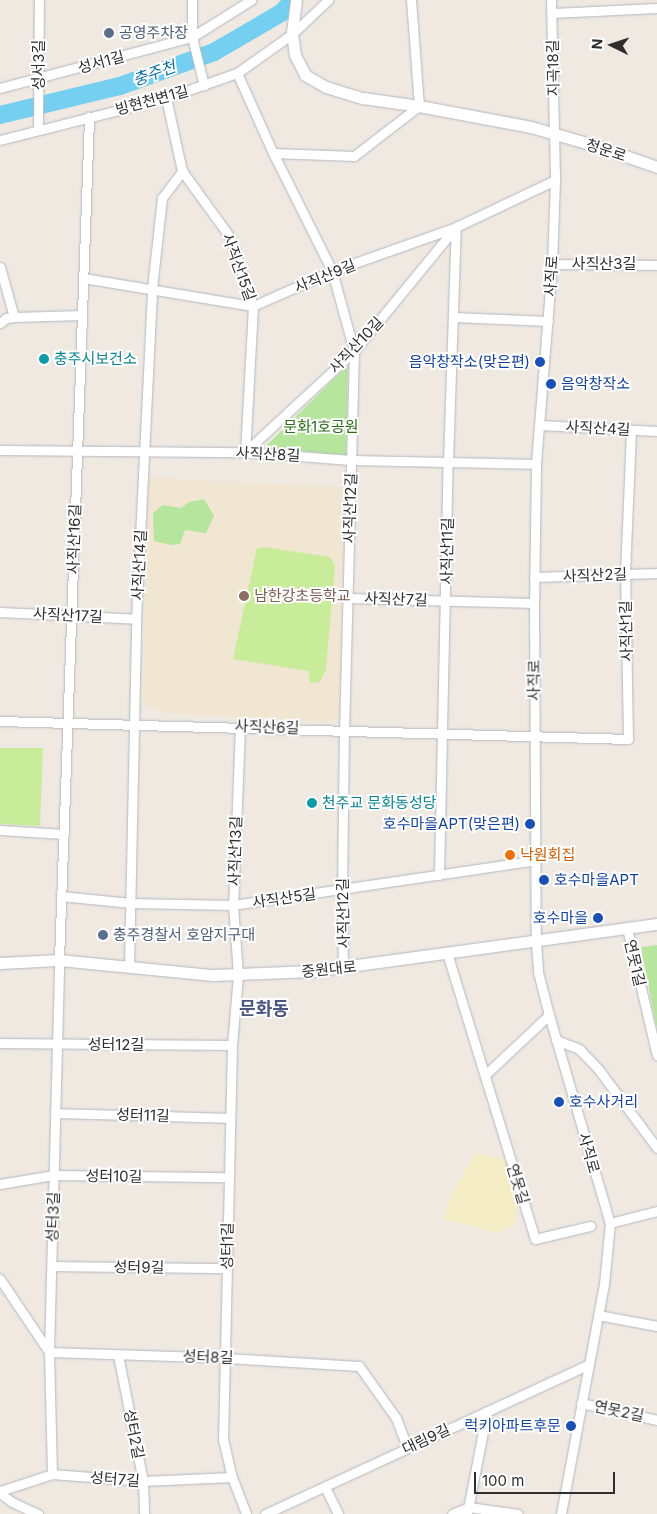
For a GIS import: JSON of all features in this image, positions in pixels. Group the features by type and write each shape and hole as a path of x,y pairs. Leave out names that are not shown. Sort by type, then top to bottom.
{"street":[{"name":"성서3길","path":"38,130 39,0"},
{"path":"192,0 192,37 204,86"},
{"name":"성서1길","path":"0,88 192,37 251,0"},
{"path":"296,0 292,34 295,55 305,75 319,83 363,98 419,106 531,127 555,135"},
{"name":"빙현천변1길","path":"0,140 166,98 237,73 292,34 328,0"},
{"path":"411,0 419,106"},
{"name":"지곡18길","path":"551,0 555,135"},
{"path":"552,13 657,8"},
{"name":"사직산12길","path":"237,73 273,153 332,271 354,351 344,729 342,890 344,968"},
{"name":"사직산15길","path":"166,98 182,171 230,237 253,306 245,452"},
{"path":"273,153 354,156 419,106"},
{"name":"사직산16길","path":"59,960 89,117"},
{"name":"청운로","path":"555,135 598,146 657,167"},
{"name":"사직로","path":"555,135 552,264 536,464 534,577 536,942 538,972 549,1015 610,1223 608,1259 561,1514"},
{"name":"사직산14길","path":"129,966 136,619 152,288 162,198 182,171"},
{"name":"사직산9길","path":"253,306 332,271 456,227 555,180"},
{"name":"사직산11길","path":"439,874 448,462 456,227"},
{"name":"사직산10길","path":"245,452 354,351 456,227"},
{"name":"사직산3길","path":"552,264 657,264"},
{"path":"0,267 14,317"},
{"path":"83,278 253,306"},
{"path":"0,323 6,318 14,317 82,315"},
{"path":"454,317 548,321"},
{"name":"사직산4길","path":"539,425 657,430"},
{"name":"사직산1길","path":"534,738 628,739 625,574 631,430"},
{"name":"사직산8길","path":"0,450 245,452 351,460 536,464"},
{"name":"사직산2길","path":"534,577 657,573"},
{"name":"사직산7길","path":"347,598 534,603"},
{"name":"사직산17길","path":"0,612 136,619"},
{"name":"사직산6길","path":"0,721 344,729 534,738"},
{"name":"사직산13길","path":"238,975 233,905 240,726"},
{"path":"0,830 64,834"},
{"name":"사직산5길","path":"62,896 131,903 233,905 536,860"},
{"name":"중원대로","path":"0,963 59,960 212,975 238,975 344,968 657,924"},
{"name":"연못1길","path":"627,928 657,1056"},
{"name":"연못길","path":"447,954 535,1238 590,1226"},
{"name":"성터3길","path":"52,1474 49,1352 59,960"},
{"name":"성터1길","path":"238,975 232,1045 223,1439 232,1477 246,1514"},
{"path":"485,1075 549,1015"},
{"path":"556,1040 579,1049 599,1070 657,1148"},
{"name":"성터12길","path":"0,1042 232,1045"},
{"name":"성터11길","path":"55,1113 230,1118"},
{"name":"성터10길","path":"0,1184 54,1175 228,1177"},
{"path":"610,1223 657,1211"},
{"name":"성터9길","path":"52,1266 227,1268"},
{"path":"0,1279 49,1352"},
{"path":"598,1315 657,1326"},
{"name":"성터8길","path":"49,1352 226,1358 360,1366 396,1418 407,1448"},
{"name":"성터2길","path":"118,1355 143,1481 144,1514"},
{"name":"대림9길","path":"265,1514 588,1365"},
{"name":"연못2길","path":"581,1403 657,1420"},
{"path":"468,1511 487,1411"},
{"name":"성터7길","path":"0,1492 52,1474 143,1481 232,1477"},
{"path":"325,1487 338,1514"},
{"path":"0,1492 12,1502 38,1514"},
{"path":"452,1514 468,1511 518,1514"}],"shaded area":[{"name":"남한강초등학교","path":"148,478 345,487 339,715 331,722 171,714 143,705"}],"green space":[{"name":"문화1호공원","path":"348,365 346,455 264,448"},
{"path":"204,499 214,516 206,533 185,530 180,544 171,545 154,541 153,513 163,505 181,508 189,502"},
{"path":"264,547 330,557 335,565 326,669 320,682 310,683 308,671 233,659 257,548"},
{"path":"0,748 43,748 40,826 0,824"},
{"path":"657,945 657,1029 641,947"}],"sand":[{"path":"475,1153 503,1159 519,1198 514,1225 497,1233 443,1219 453,1192"}],"waterway":[{"name":"충주천","path":"0,115 120,86 214,52 281,13 294,0"}],"place":[{"name":"공영주차장","path":"109,33"},
{"name":"충주시보건소","path":"44,359"},
{"name":"음악창작소(맞은편)","path":"540,362"},
{"name":"음악창작소","path":"551,384"},
{"name":"남한강초등학교","path":"244,596"},
{"name":"천주교 문화동성당","path":"312,803"},
{"name":"호수마을APT(맞은편)","path":"530,824"},
{"name":"낙원회집","path":"510,855"},
{"name":"호수마을APT","path":"544,880"},
{"name":"호수마을","path":"598,918"},
{"name":"충주경찰서 호암지구대","path":"103,935"},
{"name":"호수사거리","path":"559,1102"},
{"name":"럭키아파트후문","path":"571,1426"}],"district":[{"name":"문화동","path":"264,1009"}]}
